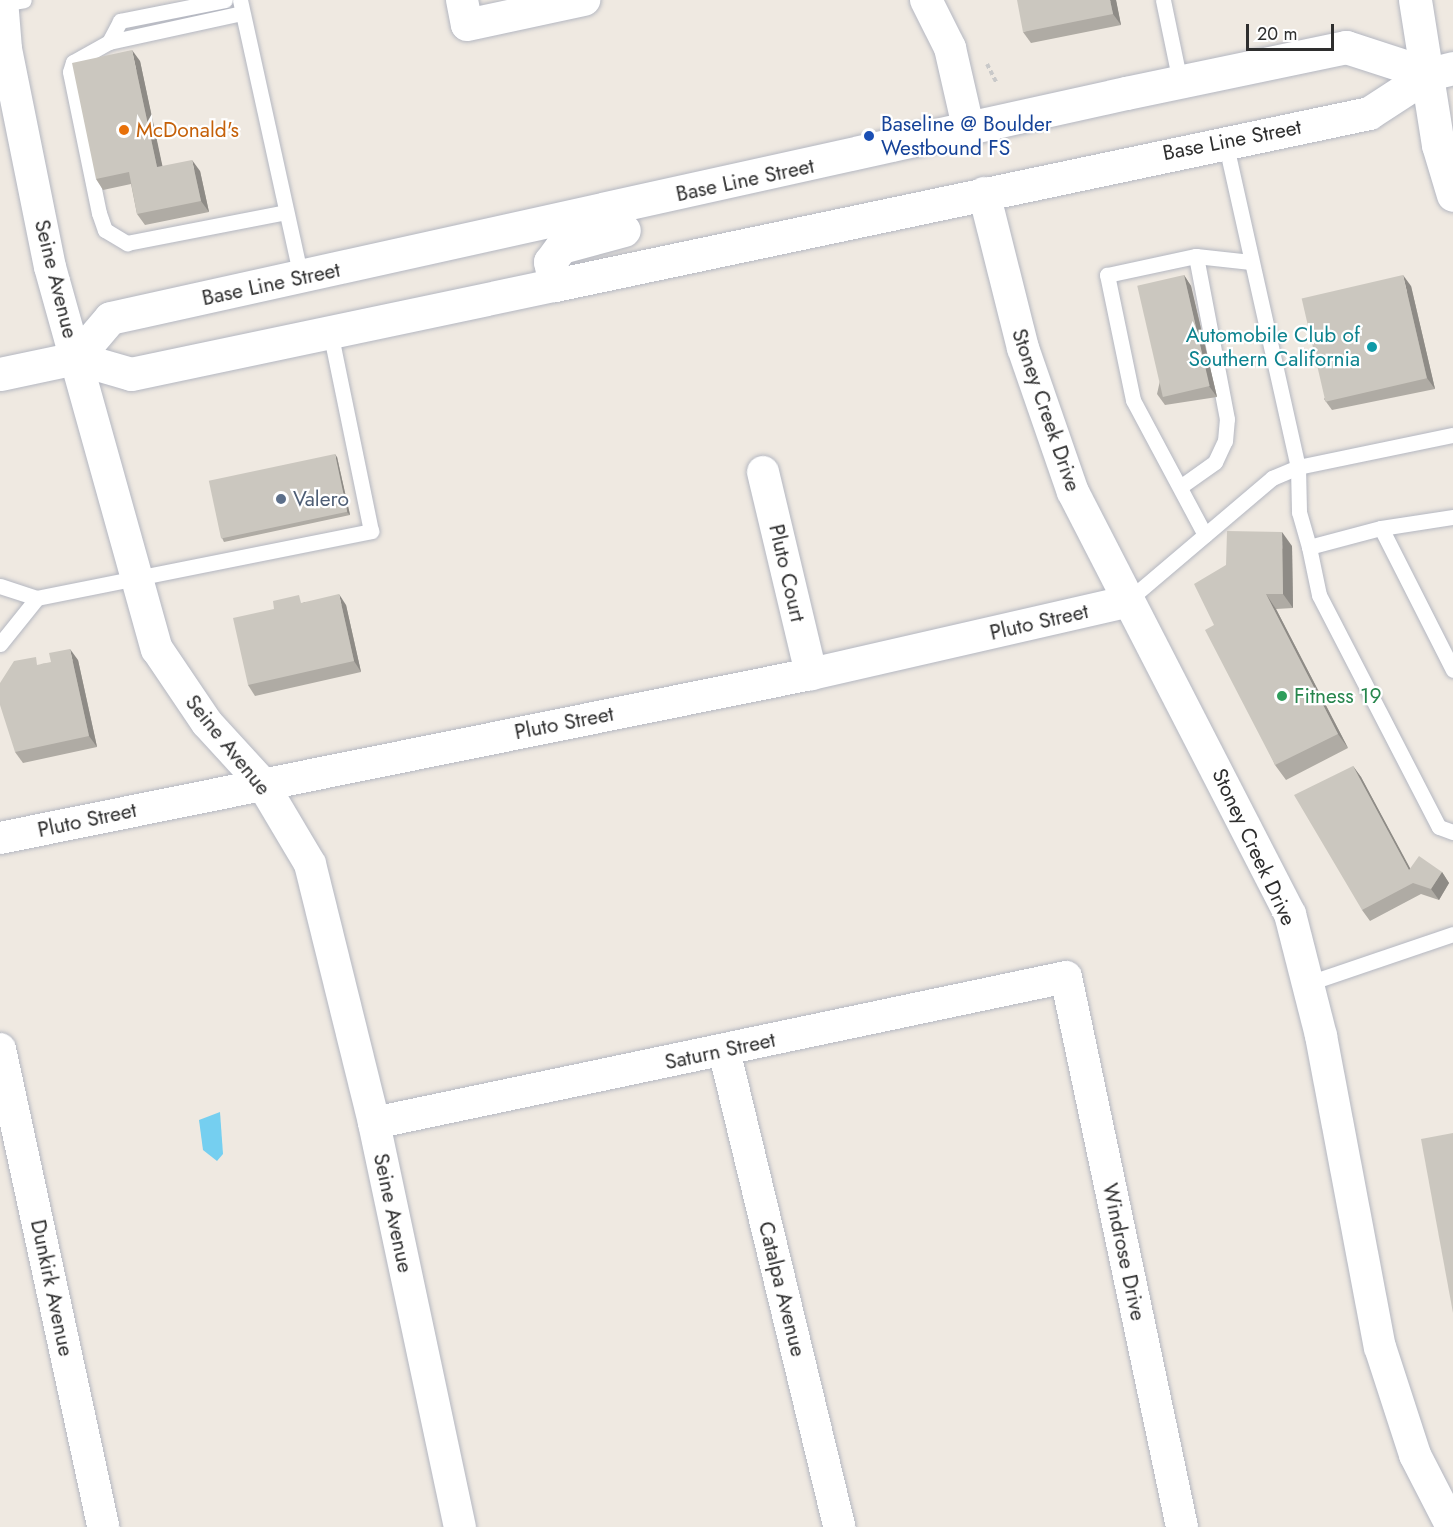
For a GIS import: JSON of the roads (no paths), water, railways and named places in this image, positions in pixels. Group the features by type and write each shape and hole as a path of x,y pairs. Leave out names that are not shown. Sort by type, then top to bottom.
{"main road":[{"path":"1415,0 1441,71 1438,145 1453,195"},
{"name":"Base Line Street","path":"76,358 110,318 1346,47 1441,71"},
{"name":"Base Line Street","path":"0,374 76,358 131,374 555,285 1225,141 1369,113 1441,71"},
{"path":"555,285 550,262 561,247 696,213 729,183"}],"street":[{"path":"465,12 584,0"},
{"path":"926,0 950,48 969,131"},
{"name":"Seine Avenue","path":"7,2 6,49 45,244 135,581 157,649 207,723 262,783 310,864 374,1123 460,1527"},
{"name":"Stoney Creek Drive","path":"984,193 1044,416 1126,602 1280,893 1309,983 1380,1347 1415,1455 1452,1527"},
{"name":"Pluto Court","path":"763,472 811,674"},
{"name":"Pluto Street","path":"0,838 262,783 811,674 1126,602"},
{"name":"Saturn Street","path":"374,1123 1066,977"},
{"name":"Windrose Drive","path":"1066,977 1182,1527"},
{"name":"Dunkirk Avenue","path":"0,1049 103,1527"},
{"name":"Catalpa Avenue","path":"724,1050 839,1527"}],"lane":[{"path":"109,42 120,21 225,0"},
{"path":"1163,0 1180,82"},
{"path":"286,212 128,243 105,230 70,72 83,53 109,42 241,7 301,277"},
{"path":"1225,141 1298,467 1299,512 1319,595 1439,827 1453,832"},
{"path":"1205,535 1133,400 1107,275 1196,256 1251,262"},
{"path":"1180,487 1215,462 1225,441 1227,419 1196,256"},
{"path":"0,586 37,598 135,581 371,531 330,332"},
{"path":"1126,602 1246,497 1298,467 1453,435"},
{"path":"1309,547 1381,528 1453,517"},
{"path":"1381,528 1453,670"},
{"path":"0,644 37,598"},
{"path":"1309,983 1453,934"}],"water":[{"path":"220,1112 223,1154 217,1161 203,1150 199,1120"}],"place":[{"name":"McDonald's","path":"124,130"},
{"name":"Baseline @ Boulder Westbound FS","path":"869,136"},
{"name":"Automobile Club of Southern California","path":"1372,347"},
{"name":"Valero","path":"281,499"},
{"name":"Fitness 19","path":"1282,696"}]}
